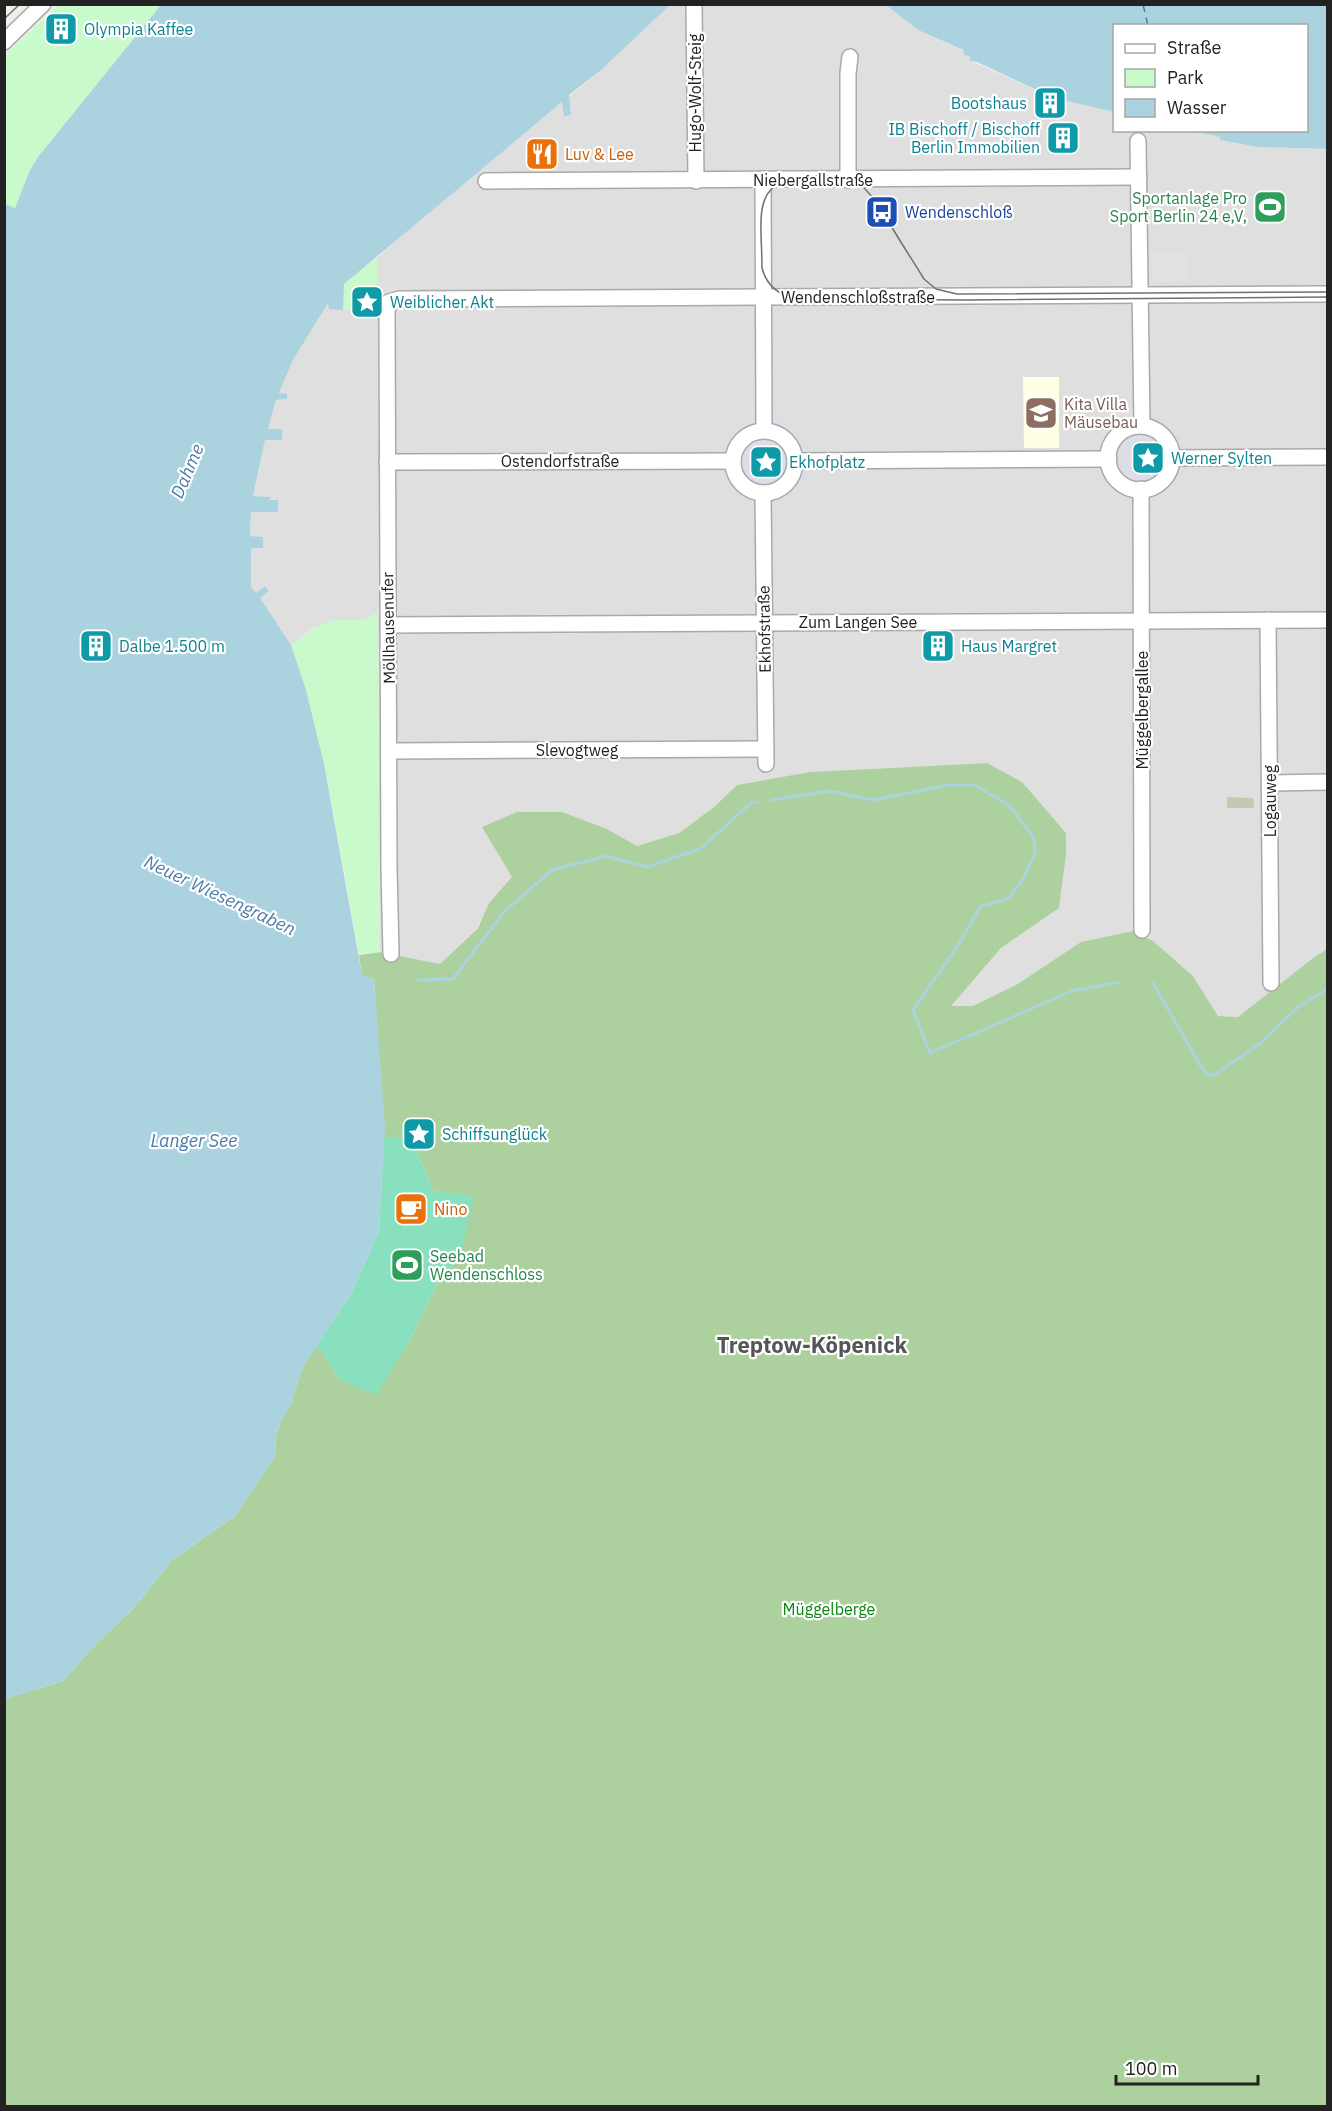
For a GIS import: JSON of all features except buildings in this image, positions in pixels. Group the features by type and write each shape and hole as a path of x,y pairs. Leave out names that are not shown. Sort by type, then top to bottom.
{"street":[{"path":"4,42 43,4"},
{"name":"Hugo-Wolf-Steig","path":"694,5 696,180"},
{"path":"848,180 850,57"},
{"path":"1138,141 1142,426"},
{"name":"Niebergallstraße","path":"486,181 1139,177"},
{"path":"764,179 764,430"},
{"name":"Wendenschloßstraße","path":"389,302 396,299 1328,294"},
{"name":"Möllhausenufer","path":"389,302 387,462 391,954"},
{"path":"1142,426 1160,433 1167,440 1172,458 1171,466 1163,480 1149,488 1141,489 1128,487 1116,478 1109,459 1110,450 1118,435 1125,430 1142,426"},
{"path":"764,430 782,436 789,443 795,461 794,471 782,487 773,492 763,493 745,487 738,479 733,461 739,443 755,432 764,430"},
{"path":"1172,458 1328,457"},
{"path":"795,461 1109,459"},
{"name":"Ostendorfstraße","path":"387,462 733,461"},
{"name":"Müggelbergallee","path":"1141,489 1142,930"},
{"name":"Ekhofstraße","path":"763,493 766,757"},
{"name":"Logauweg","path":"1268,620 1271,983"},
{"name":"Zum Langen See","path":"388,625 1328,620"},
{"name":"Slevogtweg","path":"389,751 766,757"},
{"path":"1270,783 1328,782"}],"shaded area":[{"name":"Wendenschloß","path":"670,5 886,5 918,30 971,56 971,61 1054,98 1113,112 1113,132 1198,132 1221,137 1220,140 1258,147 1327,149 1327,949 1239,1017 1218,1016 1193,976 1153,941 1133,931 1081,942 1016,985 973,1007 950,1006 1001,948 1059,908 1066,855 1022,782 987,763 810,772 737,785 714,807 679,833 637,846 607,829 513,877 489,903 478,927 440,964 380,952 378,615 362,621 336,620 313,628 291,645 259,598 269,591 265,586 256,593 251,587 251,548 263,537 250,536 251,512 278,512 269,497 253,496 265,440 282,439 268,430 276,400 287,399 279,394 293,360 328,302 343,284 377,258 438,203 593,77"},
{"path":"1187,252 1188,281 1153,282 1152,253"},
{"name":"Kita Villa Mäusebau","path":"1023,377 1059,377 1059,448 1024,448"},
{"path":"1151,413 1188,447 1186,469 1152,505 1130,506 1098,472 1097,449 1130,416"},
{"name":"Ekhofplatz","path":"778,417 810,452 810,472 776,506 753,507 722,473 722,452 757,418"},
{"path":"1227,797 1253,798 1254,808 1227,808"}],"green space":[{"path":"58,5 161,5 38,157 30,170 15,208 5,204 5,55"},
{"path":"377,258 377,309 343,310 343,284"},
{"path":"374,614 378,615 380,952 359,955 322,760 291,645 318,626 337,620 366,619"},
{"name":"Müggelberge","path":"987,763 1022,782 1066,833 1066,855 1059,908 1001,948 951,1006 973,1006 1016,985 1081,942 1133,931 1153,941 1193,976 1218,1016 1238,1017 1327,949 1327,2106 5,2106 4,1699 63,1681 95,1645 133,1609 172,1560 234,1517 275,1457 276,1436 281,1420 290,1406 302,1369 317,1345 340,1380 410,1340 438,1282 460,1257 447,1194 433,1191 411,1137 384,1137 374,979 362,976 359,955 380,952 440,964 478,928 489,903 512,877 482,827 517,812 562,812 607,829 637,846 679,833 714,807 737,785 810,772"},
{"name":"Seebad Wendenschloss","path":"384,1137 411,1137 433,1191 474,1196 460,1257 438,1282 410,1340 376,1395 340,1380 317,1345 350,1296 379,1231"}],"water":[{"name":"Langer See","path":"161,5 670,5 601,70 569,95 571,115 564,116 562,102 344,284 343,310 329,309 328,303 293,360 279,393 287,394 287,399 276,400 268,429 282,429 282,440 265,440 253,496 278,500 278,512 251,512 250,536 263,537 263,548 251,548 251,587 256,593 265,586 269,591 260,598 291,645 306,690 324,764 362,975 374,979 385,1126 379,1231 350,1296 302,1369 290,1406 281,1420 276,1436 275,1457 234,1517 172,1560 133,1609 95,1645 63,1681 5,1699 5,204 15,208 30,170 38,157"},
{"path":"886,5 1327,5 1327,149 1258,147 1220,140 1220,137 1198,132 1308,132 1308,24 1113,24 1113,112 1054,98 977,62 970,61 970,56 964,55 963,50 918,30"}],"waterway":[{"path":"771,800 830,791 873,800 949,785 974,785 1009,805 1034,838 1035,854 1023,879 1009,898 980,907 959,944 913,1010 930,1053 1072,991 1120,982"},
{"path":"418,980 453,979 504,912 552,870 606,856 647,867 700,849 751,803 758,802"},
{"path":"1153,983 1200,1065 1206,1073 1213,1076 1262,1042 1297,1008 1328,988"}],"ferry route":[{"path":"1143,4 1148,24"}],"tram line":[{"path":"4,19 20,4"},
{"path":"1328,292 957,294 936,289 924,279 884,214 858,183 848,179 819,176 796,178 780,183 770,191 761,215 764,275 775,289 785,296 798,299 1328,297"}],"place":[{"name":"Olympia Kaffee","path":"61,29"},
{"name":"Bootshaus","path":"1050,103"},
{"name":"IB Bischoff / Bischoff Berlin Immobilien","path":"1063,138"},
{"name":"Luv & Lee","path":"542,154"},
{"name":"Sportanlage Pro Sport Berlin 24 e,V,","path":"1270,207"},
{"name":"Wendenschloß","path":"882,212"},
{"name":"Weiblicher Akt","path":"367,302"},
{"name":"Kita Villa Mäusebau","path":"1041,413"},
{"name":"Werner Sylten","path":"1148,458"},
{"name":"Ekhofplatz","path":"766,462"},
{"name":"Dalbe 1.500 m","path":"96,646"},
{"name":"Haus Margret","path":"938,646"},
{"name":"Schiffsunglück","path":"419,1134"},
{"name":"Nino","path":"411,1209"},
{"name":"Seebad Wendenschloss","path":"407,1265"}],"district":[{"name":"Treptow-Köpenick","path":"812,1344"}],"water label":[{"name":"Dahme","path":"187,471"},
{"name":"Neuer Wiesengraben","path":"220,895"}]}
